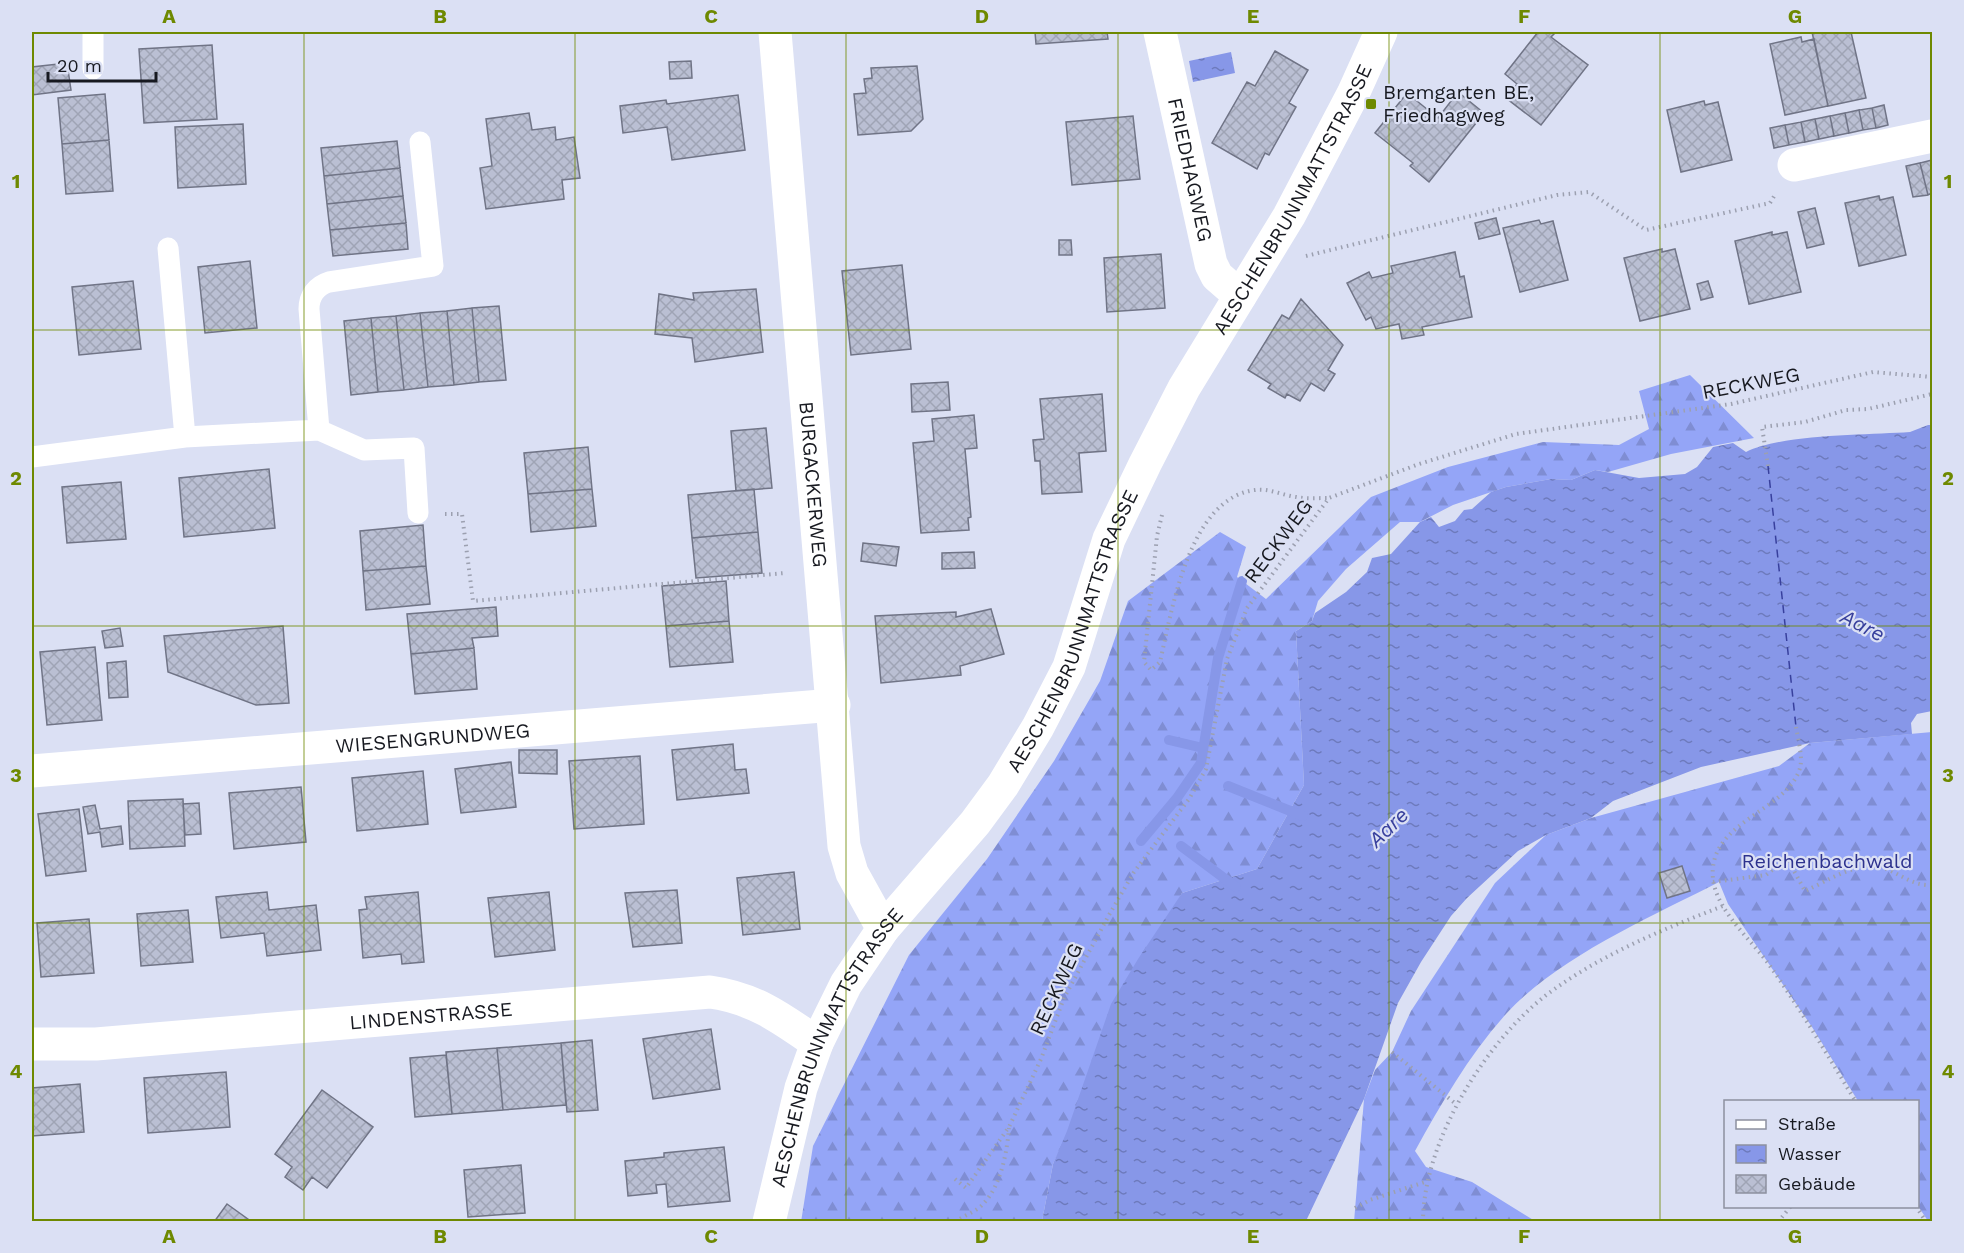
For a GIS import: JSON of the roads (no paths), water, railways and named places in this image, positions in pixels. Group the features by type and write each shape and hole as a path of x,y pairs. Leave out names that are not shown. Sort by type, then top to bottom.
{"street":[{"name":"BURGACKERWEG","path":"775,32 819,570 834,705 844,846 852,873 883,928"},
{"name":"FRIEDHAGWEG","path":"1160,32 1211,264 1217,276 1240,296"},
{"name":"AESCHENBRUNNMATTSTRASSE","path":"769,1221 801,1088 817,1043 846,984 883,928 975,823 1003,785 1038,727 1069,668 1109,539 1184,388 1289,216 1353,94 1381,32"},
{"path":"1794,165 1932,136"},
{"name":"WIESENGRUNDWEG","path":"32,771 834,705"},
{"name":"LINDENSTRASSE","path":"32,1044 96,1044 710,992 736,996 758,1004 817,1043"}],"lane":[{"path":"93,32 93,69"},
{"path":"319,430 309,309 311,296 319,287 329,282 433,266 420,142"},
{"path":"168,248 185,437"},
{"path":"32,457 185,437 319,430 364,450 414,448 418,513"}],"water":[{"path":"1231,52 1235,73 1193,82 1189,61"},
{"name":"Aare","path":"1932,425 1932,711 1917,714 1911,723 1912,734 1810,743 1701,767 1613,801 1591,818 1546,835 1518,851 1451,916 1421,962 1398,1003 1364,1099 1306,1221 1042,1221 1053,1164 1067,1131 1111,1004 1138,959 1182,893 1257,869 1304,785 1296,631 1312,621 1315,613 1346,592 1367,572 1372,558 1391,554 1420,522 1431,517 1439,527 1455,521 1464,510 1472,509 1491,492 1506,487 1551,479 1571,480 1595,470 1639,478 1685,474 1697,467 1713,447 1733,443 1746,452 1781,442 1826,436 1910,432"}],"waterway":[{"path":"1141,841 1177,798 1201,763 1218,658 1242,581"},
{"path":"1169,740 1203,748"},
{"path":"1228,786 1303,816"},
{"path":"1181,846 1236,887"}],"place":[{"name":"Bremgarten BE, Friedhagweg","path":"1371,104"}],"park label":[{"name":"Reichenbachwald","path":"1827,861"}]}
